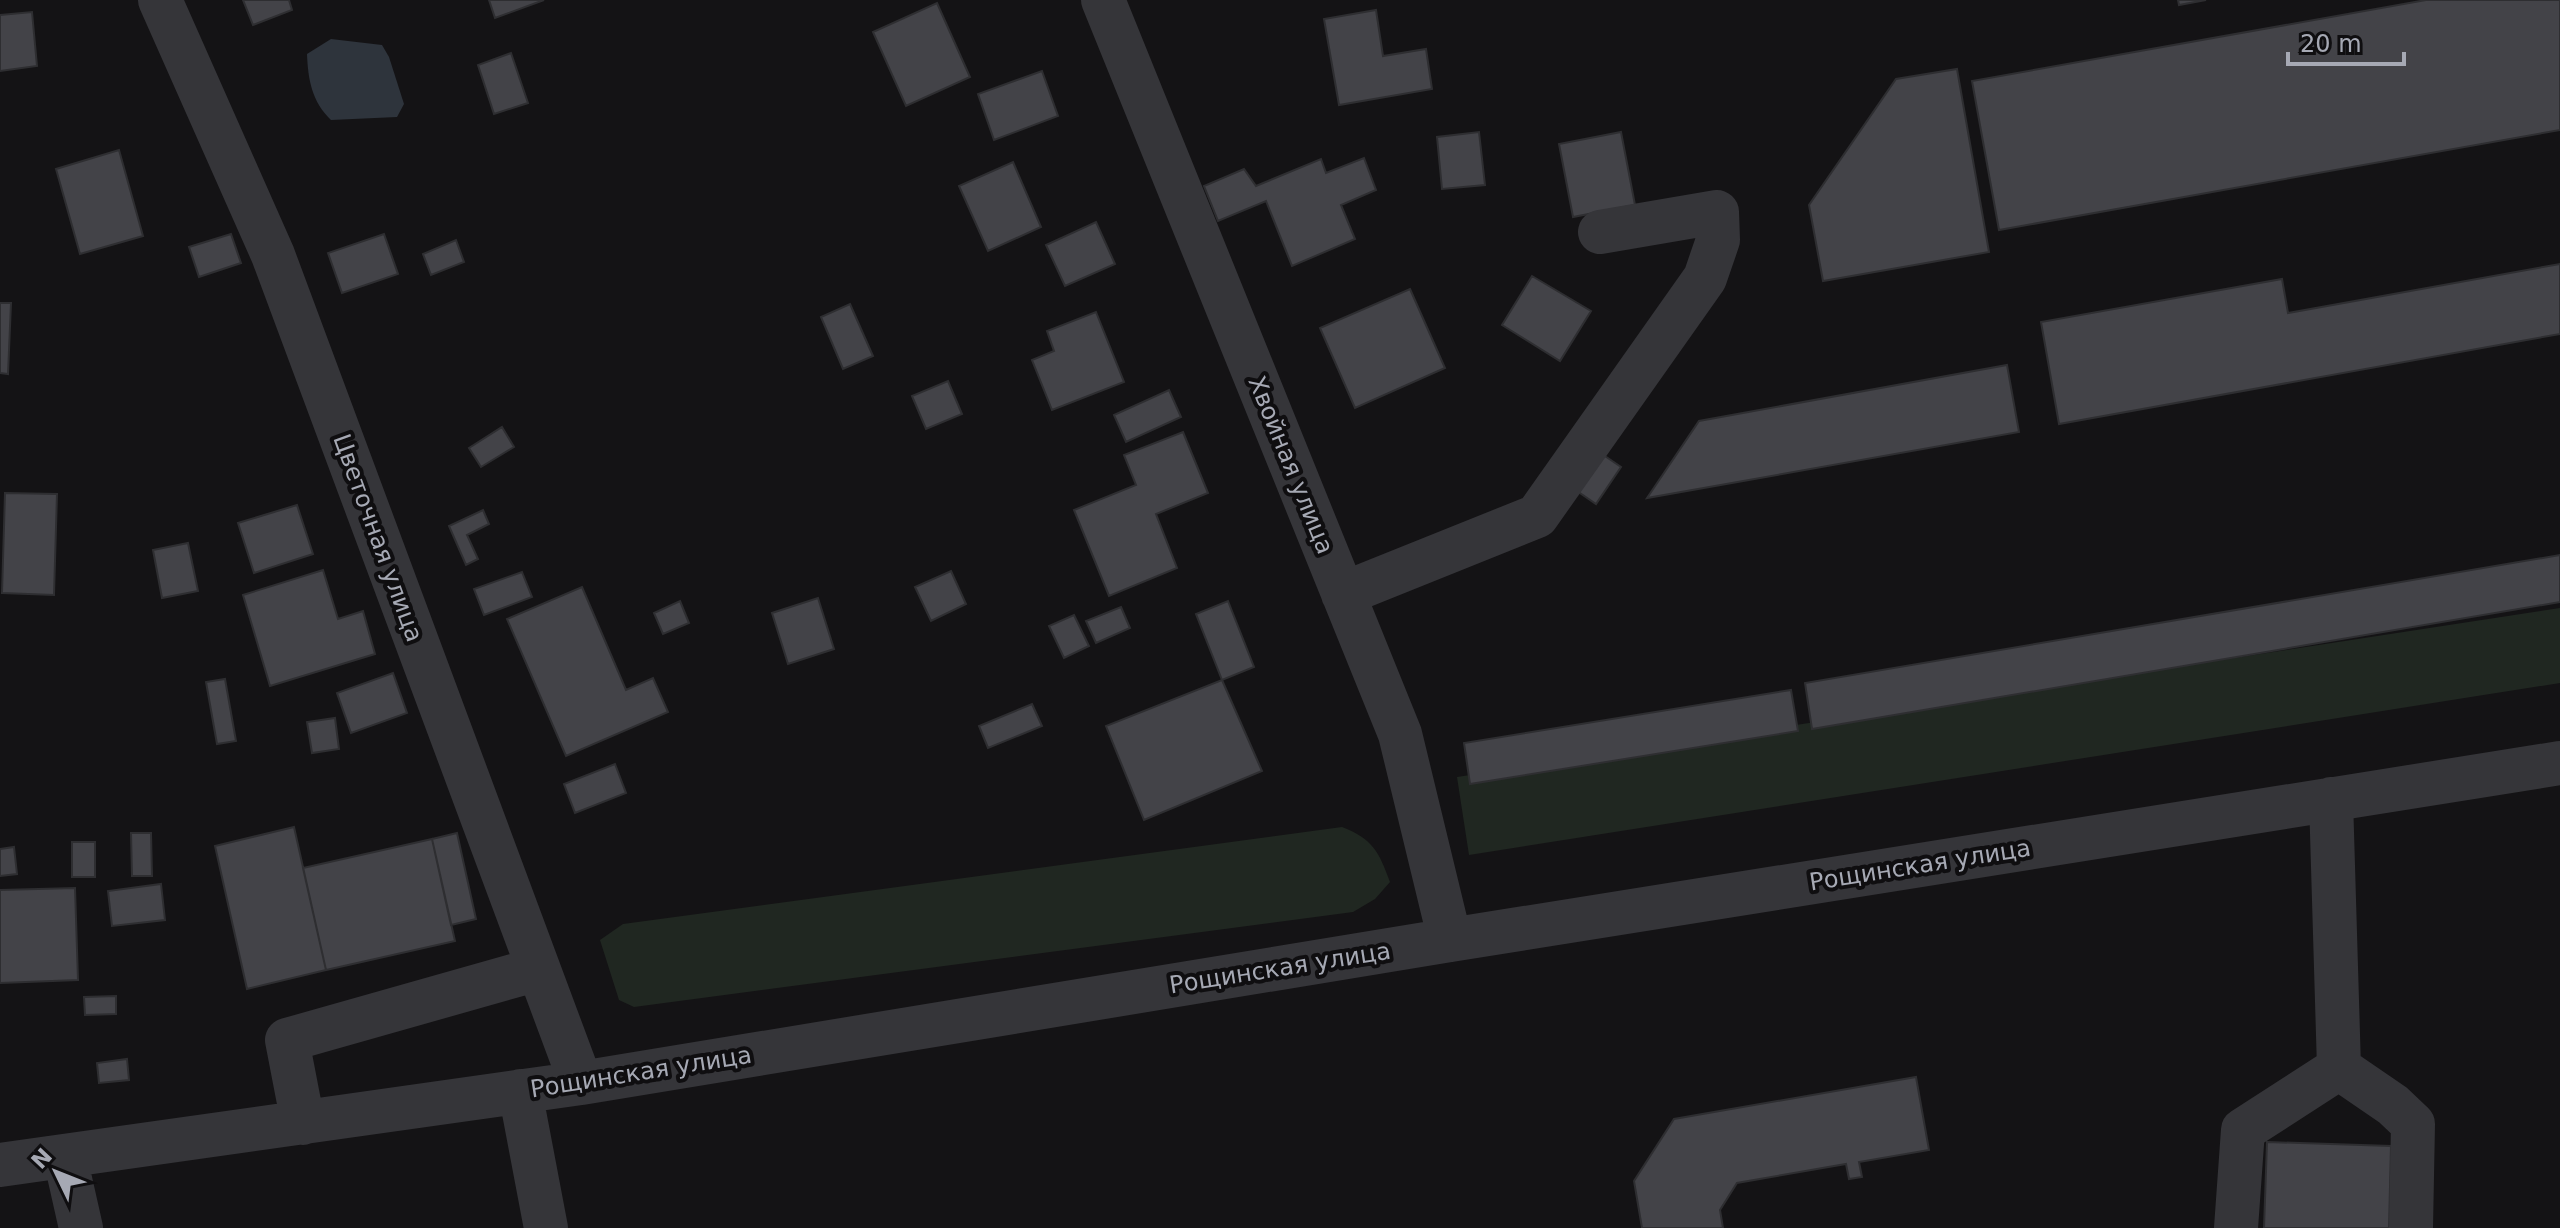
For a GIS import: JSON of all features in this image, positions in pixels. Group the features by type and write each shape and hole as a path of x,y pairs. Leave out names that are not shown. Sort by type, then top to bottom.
{"street":[{"name":"Цветочная улица","path":"160,0 273,255 581,1083"},
{"name":"Хвойная улица","path":"1103,0 1400,734 1450,940"},
{"path":"1343,594 1537,516 1705,278 1718,240 1717,212 1600,232"},
{"name":"Рощинская улица","path":"0,1165 581,1083 1450,940 2560,763"},
{"path":"2331,799 2339,1068"},
{"path":"303,1123 287,1040 538,969"},
{"path":"2236,1228 2243,1130 2339,1068"},
{"path":"2339,1068 2393,1105 2413,1124 2411,1228"},
{"path":"520,1091 546,1228"},
{"path":"65,1157 81,1228"}],"shaded area":[{"path":"331,39 382,45 404,104 397,117 331,120 319,106 308,73 307,54"},
{"path":"2560,608 2560,683 1469,855 1457,777"},
{"path":"1342,827 1361,836 1374,848 1390,882 1375,899 1353,912 634,1007 619,1000 600,940 623,924"}],"building":[{"path":"243,0 289,0 292,10 253,25"},
{"path":"489,0 544,0 495,18"},
{"path":"2178,0 2206,0 2179,5"},
{"path":"2426,0 2560,0 2560,130 1999,230 1972,81"},
{"path":"937,3 970,77 906,106 873,32"},
{"path":"1376,10 1383,56 1426,49 1432,89 1339,105 1324,19"},
{"path":"32,12 37,66 0,71 0,15"},
{"path":"511,53 528,103 494,114 478,65"},
{"path":"1957,69 1989,252 1823,281 1809,205 1896,79"},
{"path":"1042,71 1058,116 994,140 978,94"},
{"path":"1479,132 1485,185 1442,189 1437,137"},
{"path":"1621,132 1635,205 1573,217 1559,144"},
{"path":"119,150 143,236 80,254 56,169"},
{"path":"1364,158 1376,190 1341,205 1355,239 1292,266 1266,201 1218,221 1204,186 1244,169 1256,186 1321,159 1326,173"},
{"path":"1013,162 1041,227 988,251 959,186"},
{"path":"1096,222 1115,264 1065,286 1046,245"},
{"path":"231,234 241,263 199,277 189,247"},
{"path":"384,234 398,274 342,293 328,253"},
{"path":"456,240 464,262 431,275 423,254"},
{"path":"2560,264 2560,334 2059,424 2041,322 2282,279 2288,313"},
{"path":"1532,276 1591,311 1560,361 1502,325"},
{"path":"1410,289 1445,368 1355,408 1320,328"},
{"path":"0,303 11,303 8,374 0,373"},
{"path":"850,304 873,356 843,369 821,317"},
{"path":"1096,312 1124,382 1052,410 1032,360 1054,351 1047,331"},
{"path":"2007,365 2019,432 1647,498 1699,421"},
{"path":"948,381 962,414 926,429 912,396"},
{"path":"1169,390 1181,417 1126,442 1114,415"},
{"path":"502,427 514,447 481,467 469,448"},
{"path":"1183,432 1208,493 1156,514 1177,568 1109,596 1074,510 1136,485 1124,455"},
{"path":"1602,454 1621,467 1596,504 1577,491"},
{"path":"5,493 57,494 54,595 2,593"},
{"path":"297,505 313,554 254,573 238,523"},
{"path":"483,510 489,524 467,535 478,559 466,565 449,526"},
{"path":"188,543 198,591 162,598 153,550"},
{"path":"2560,555 2560,602 1812,729 1805,683"},
{"path":"323,570 338,619 363,611 375,654 270,686 243,595"},
{"path":"951,571 966,604 931,621 915,587"},
{"path":"522,572 532,597 484,615 474,589"},
{"path":"582,587 626,690 653,678 668,712 566,756 507,619"},
{"path":"818,598 834,649 788,664 772,613"},
{"path":"680,601 689,623 663,634 654,613"},
{"path":"1228,601 1254,667 1222,680 1196,614"},
{"path":"1121,607 1130,628 1096,643 1086,621"},
{"path":"1074,615 1089,646 1064,658 1049,626"},
{"path":"393,673 407,713 351,733 337,693"},
{"path":"225,679 236,741 217,744 206,682"},
{"path":"1222,680 1262,771 1144,820 1106,726"},
{"path":"1791,690 1798,731 1470,784 1464,743"},
{"path":"1032,704 1042,726 988,748 979,726"},
{"path":"335,718 339,749 312,753 307,722"},
{"path":"615,764 626,793 575,813 564,784"},
{"path":"294,827 326,970 247,989 215,846"},
{"path":"131,833 151,833 152,876 132,876"},
{"path":"457,833 476,919 451,925 432,839"},
{"path":"432,839 455,941 326,970 303,868"},
{"path":"72,842 95,842 95,877 72,877"},
{"path":"14,847 17,874 0,876 0,849"},
{"path":"161,884 165,920 112,926 108,891"},
{"path":"75,888 78,980 0,983 0,890"},
{"path":"116,996 116,1014 85,1015 84,997"},
{"path":"127,1059 129,1080 99,1083 97,1063"},
{"path":"1916,1077 1929,1150 1859,1162 1862,1177 1849,1179 1846,1164 1737,1183 1720,1210 1723,1228 1642,1228 1634,1181 1674,1119"},
{"path":"2267,1142 2391,1146 2389,1228 2264,1228"}]}
